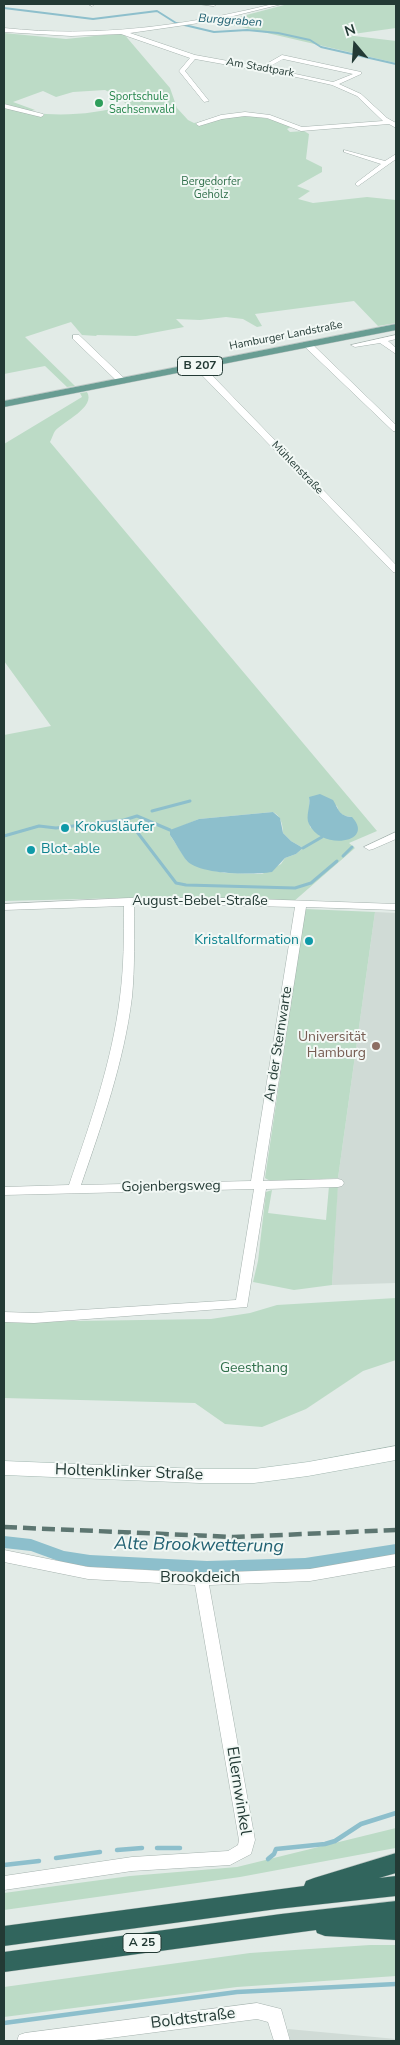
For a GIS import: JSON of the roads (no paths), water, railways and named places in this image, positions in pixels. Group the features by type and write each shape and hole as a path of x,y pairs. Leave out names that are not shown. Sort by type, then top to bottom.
{"highway":[{"path":"277,1899 396,1863"},
{"name":"A 25","path":"4,1936 277,1899 396,1886"},
{"name":"A 25","path":"4,1962 281,1924 396,1911"},
{"path":"281,1924 396,1930"}],"main road":[{"name":"Hamburger Landstraße","path":"4,404 396,327"},
{"name":"Holtenklinker Straße","path":"4,1468 200,1476 254,1476 308,1469 396,1453"}],"street":[{"path":"200,4 214,4"},
{"path":"4,30 66,36 121,32 218,19 279,4"},
{"name":"Am Stadtpark","path":"121,32 194,57 262,68 334,84 359,95 394,124"},
{"path":"194,57 182,71 206,101"},
{"path":"262,68 282,57 358,73 334,84"},
{"path":"4,106 41,115"},
{"path":"199,124 221,117 245,114 268,116 301,129 394,124"},
{"path":"346,151 387,164"},
{"path":"358,184 396,156"},
{"path":"76,337 122,381"},
{"path":"356,345 396,337"},
{"path":"382,340 396,352"},
{"path":"307,344 396,429"},
{"name":"Mühlenstraße","path":"198,366 396,570"},
{"path":"369,847 396,835"},
{"path":"73,1190 118,1044 126,998 129,901"},
{"name":"August-Bebel-Straße","path":"4,907 129,901 227,901 396,907"},
{"name":"An der Sternwarte","path":"4,1317 43,1318 242,1304 301,904"},
{"name":"Gojenbergsweg","path":"4,1191 338,1183"},
{"name":"Brookdeich","path":"4,1556 88,1573 201,1580 310,1575 396,1560"},
{"name":"Ellernwinkel","path":"4,1883 132,1864 230,1858 245,1849 247,1840 201,1580"},
{"name":"Boldtstraße","path":"25,2041 257,2011 275,2015 282,2041"}],"water":[{"path":"320,794 333,800 342,814 352,817 358,826 357,833 352,838 334,841 315,833 309,824 308,818 309,797"},
{"path":"273,812 280,818 283,833 291,841 303,848 296,854 285,858 272,872 253,874 228,873 194,866 187,861 170,835 170,830 199,819"}],"waterway":[{"name":"Burggraben","path":"4,8 93,19 157,11 176,23 214,32 247,30 278,33 310,40 321,47 396,64"},
{"path":"152,811 190,801"},
{"path":"124,820 137,816 170,830"},
{"path":"4,836 39,826 56,828 124,820"},
{"path":"124,820 131,824 176,883 186,885 295,888 311,883 337,861"},
{"path":"303,848 322,837"},
{"path":"343,856 352,847"},
{"name":"Alte Brookwetterung","path":"4,1542 31,1545 64,1557 90,1561 207,1567 305,1564 396,1550"},
{"path":"268,1859 274,1854 276,1849 325,1844 335,1841 361,1824 396,1813"},
{"path":"117,1850 142,1848"},
{"path":"157,1848 180,1848"},
{"path":"56,1858 100,1852"},
{"path":"4,1865 39,1861"},
{"path":"4,2023 237,1992 396,1984"}],"railway":[{"path":"4,1527 234,1537 396,1530"}],"place":[{"name":"Sportschule Sachsenwald","path":"99,103"},
{"name":"Krokusläufer","path":"65,828"},
{"name":"Blot-able","path":"31,850"},
{"name":"Kristallformation","path":"309,941"},
{"name":"Universität Hamburg","path":"376,1046"}],"park label":[{"name":"Bergedorfer Gehölz","path":"211,188"},
{"name":"Geesthang","path":"254,1369"}]}
